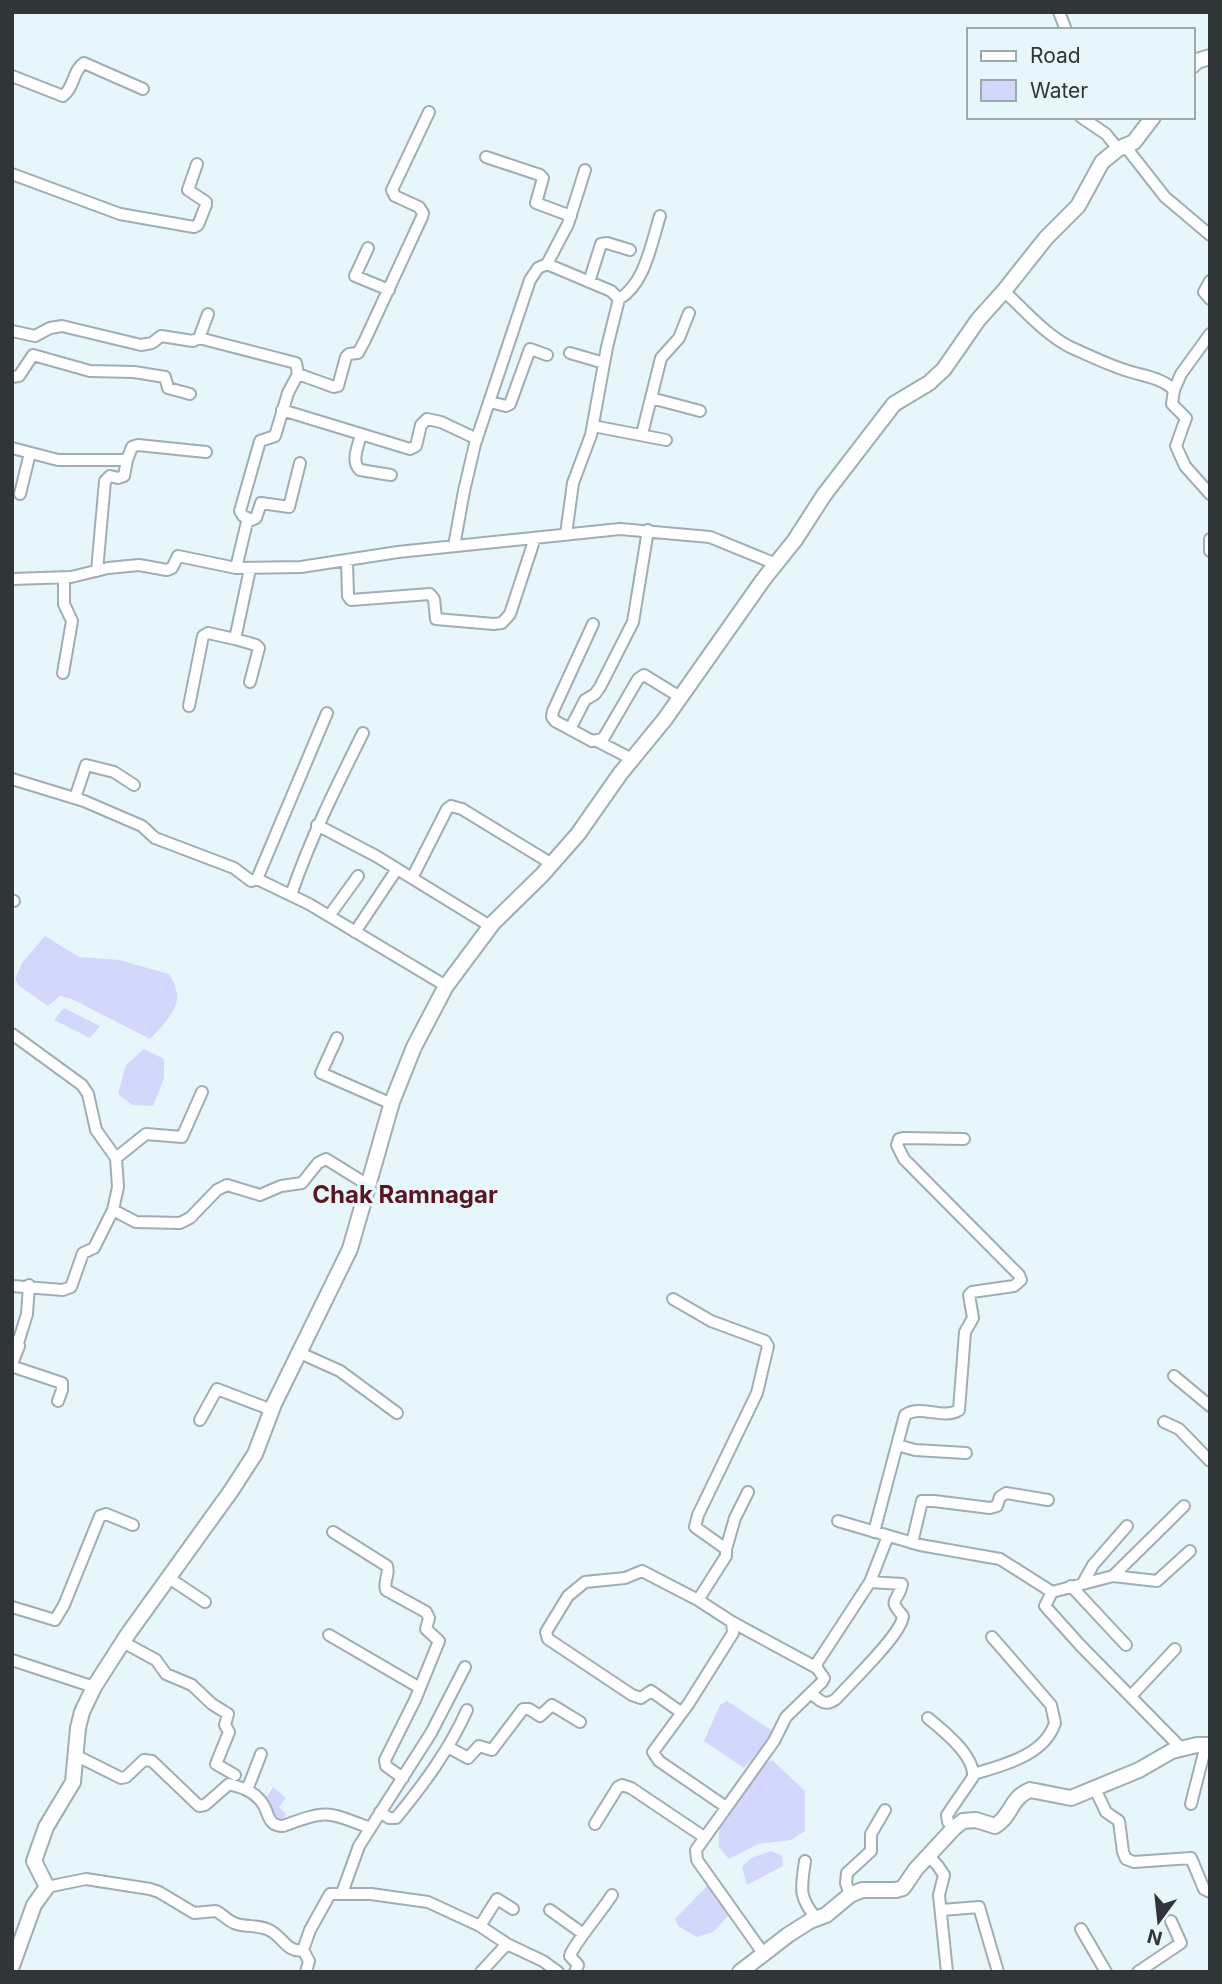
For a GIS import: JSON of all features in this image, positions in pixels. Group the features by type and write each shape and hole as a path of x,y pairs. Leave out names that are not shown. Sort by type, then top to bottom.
{"street":[{"path":"1194,64 1210,57"},
{"path":"12,76 63,96 78,68 84,63 142,89"},
{"path":"298,374 334,387 338,386 346,357 358,353 423,213 419,207 395,196 392,190 429,112"},
{"path":"1084,119 1121,147 1165,197 1210,235"},
{"path":"47,1887 34,1861 46,1827 73,1782 80,1720 94,1687 250,1464 272,1410 350,1249 392,1104 414,1047 446,986 490,926 578,834 796,540 824,495 894,404 937,377 978,320 1035,250 1072,214 1102,162 1121,147 1133,142 1151,119"},
{"path":"486,157 540,175 542,181 536,203 571,216"},
{"path":"12,174 120,214 194,227 198,225 206,205 206,202 188,190 197,164"},
{"path":"454,546 477,439 530,280 538,268 547,264 571,216 585,170"},
{"path":"566,534 573,483 588,449 619,299 629,293 637,282 660,216"},
{"path":"589,282 601,244 607,243 630,250"},
{"path":"368,248 355,276 388,290"},
{"path":"547,264 611,291 619,299"},
{"path":"1210,281 1204,292 1210,299"},
{"path":"1004,291 1040,324 1070,346 1112,365 1162,381 1174,390"},
{"path":"642,434 661,358 679,338 689,313"},
{"path":"199,338 208,314"},
{"path":"12,331 35,335 62,326 141,345 152,343 161,336 193,341 199,338 296,363 298,374 282,410 274,437 260,441 240,513 250,519 256,518 261,503 289,507 300,463"},
{"path":"1210,334 1181,374 1174,390 1172,404 1186,418 1176,446 1185,466 1210,494"},
{"path":"490,402 506,406 510,404 530,349 547,355"},
{"path":"570,353 604,363"},
{"path":"12,377 19,376 33,355 90,371 134,372 165,377 169,388 190,394"},
{"path":"651,398 700,411"},
{"path":"282,410 413,448 418,441 423,422 432,419 477,439"},
{"path":"593,426 666,439"},
{"path":"361,434 354,462 356,467 391,475"},
{"path":"97,571 105,481 110,476 124,476 132,447 138,445 206,452"},
{"path":"12,448 66,461 127,460"},
{"path":"20,494 30,453"},
{"path":"236,568 246,524 250,519"},
{"path":"12,579 64,578 139,565 170,569 178,556 236,568 301,567 454,546 620,529 710,537 776,564"},
{"path":"570,729 585,700 600,687 633,622 648,530"},
{"path":"347,561 348,596 351,600 430,594 434,599 436,619 502,623 510,614 535,538"},
{"path":"1209,556 1210,539"},
{"path":"235,639 250,569"},
{"path":"63,673 72,621 64,604 64,578"},
{"path":"593,624 552,717 555,721 632,760"},
{"path":"189,706 204,634 257,645 259,648 250,681"},
{"path":"597,741 606,736 641,676 646,676 680,697"},
{"path":"257,879 327,713"},
{"path":"291,895 317,825 363,733"},
{"path":"75,798 86,765 114,772 134,785"},
{"path":"12,779 75,798 142,826 155,838 234,868 251,881 257,879 291,895 446,986"},
{"path":"412,878 447,809 452,806 462,809 552,864"},
{"path":"317,825 357,845 490,926"},
{"path":"355,932 397,869"},
{"path":"329,916 358,876"},
{"path":"12,1034 82,1085 88,1094 96,1130 116,1158 118,1187 113,1210 94,1248 83,1253 71,1287 63,1290 29,1285 12,1286"},
{"path":"337,1038 321,1073 392,1104"},
{"path":"116,1158 146,1134 183,1137 202,1092"},
{"path":"874,1532 908,1412 951,1413 958,1410 965,1332 973,1318 969,1295 972,1292 1014,1286 1021,1280 904,1159 897,1145 899,1139 903,1138 964,1139"},
{"path":"113,1210 136,1222 180,1223 190,1218 223,1187 231,1185 263,1194 281,1186 302,1182 318,1163 326,1159 368,1185"},
{"path":"29,1285 27,1314 15,1342 18,1349 12,1364 62,1384 58,1401"},
{"path":"673,1299 711,1321 768,1343 757,1393 698,1515 695,1527 726,1549"},
{"path":"300,1353 340,1371 397,1413"},
{"path":"1174,1376 1210,1406"},
{"path":"200,1419 217,1389 272,1410"},
{"path":"1164,1422 1179,1429 1210,1461"},
{"path":"897,1445 915,1450 966,1453"},
{"path":"698,1600 726,1556 737,1513 748,1492"},
{"path":"912,1543 922,1501 990,1508 997,1506 1000,1497 1006,1493 1048,1500"},
{"path":"1112,1576 1184,1506"},
{"path":"12,1607 55,1620 64,1605 100,1516 106,1514 133,1525"},
{"path":"838,1521 912,1543 1000,1559 1052,1592"},
{"path":"1083,1583 1093,1565 1127,1526"},
{"path":"333,1532 383,1563 388,1571 386,1590 429,1615 426,1629 439,1641 420,1688 385,1760 386,1766 403,1778"},
{"path":"817,1668 820,1658 870,1582 888,1536"},
{"path":"1181,1748 1045,1606 1052,1592 1112,1576 1157,1581 1190,1551"},
{"path":"682,1713 651,1690 641,1698 632,1695 548,1639 546,1632 577,1587 591,1580 625,1578 642,1571 817,1668 824,1678 786,1717 774,1741 696,1850 696,1860 763,1953"},
{"path":"169,1577 205,1602"},
{"path":"811,1693 825,1703 836,1699 884,1647 902,1622 903,1616 893,1607 893,1603 902,1584 870,1582"},
{"path":"1071,1586 1126,1645"},
{"path":"726,1807 655,1757 653,1752 728,1643 734,1628 732,1622"},
{"path":"329,1635 420,1688"},
{"path":"954,1828 948,1822 947,1815 974,1774 1025,1757 1050,1734 1055,1723 1051,1705 992,1637"},
{"path":"123,1642 156,1660 166,1674 192,1685 212,1704 228,1714 225,1725 229,1732 216,1764 263,1803 269,1820 276,1826 322,1813 337,1815 370,1828"},
{"path":"1131,1696 1175,1648"},
{"path":"12,1660 94,1687"},
{"path":"342,1893 353,1857 438,1720 465,1667"},
{"path":"449,1747 468,1758 479,1746 492,1750 523,1709 542,1715 552,1705 580,1721"},
{"path":"380,1812 389,1818 396,1818 449,1747 467,1710"},
{"path":"928,1718 951,1737 968,1760 974,1774"},
{"path":"740,1972 800,1926 826,1915 850,1895 862,1891 896,1891 903,1888 954,1828 969,1819 995,1826 1000,1823 1015,1800 1030,1790 1071,1798 1139,1770 1181,1748 1208,1745 1191,1804"},
{"path":"247,1790 261,1754"},
{"path":"75,1755 121,1778 126,1777 144,1760 152,1761 199,1806 205,1805 241,1771 253,1776"},
{"path":"595,1824 618,1787 622,1785 631,1788 704,1837"},
{"path":"1095,1789 1106,1812 1119,1821 1126,1859 1134,1862 1191,1858 1204,1889 1210,1892"},
{"path":"850,1895 846,1883 848,1873 871,1851 871,1834 885,1810"},
{"path":"929,1856 943,1872 939,1895 947,1972"},
{"path":"805,1861 802,1895 806,1906 817,1919"},
{"path":"12,1966 34,1905 47,1887 86,1879 150,1889 188,1911 199,1914 216,1911 233,1923 265,1928 290,1948 303,1950"},
{"path":"303,1950 330,1894 396,1896 428,1902 480,1926 558,1972"},
{"path":"575,1972 578,1965 570,1955 582,1933 598,1917 612,1895"},
{"path":"480,1926 497,1899 513,1909"},
{"path":"942,1909 979,1907 998,1972"},
{"path":"550,1910 582,1933"},
{"path":"1138,1972 1181,1943 1171,1921"},
{"path":"1081,1930 1106,1972"},
{"path":"481,1972 507,1944"},
{"path":"303,1950 309,1961 306,1972"}],"water":[{"path":"45,936 79,957 119,960 169,974 177,993 177,1002 170,1016 150,1039 72,999 60,996 48,1006 19,986 15,979 22,963"},
{"path":"64,1008 100,1026 90,1038 54,1020"},
{"path":"144,1049 164,1059 164,1078 153,1106 132,1105 118,1094 126,1065"},
{"path":"727,1701 774,1732 744,1768 704,1741 720,1705"},
{"path":"772,1760 805,1791 805,1831 791,1840 758,1844 729,1859 719,1847 719,1817 759,1766"},
{"path":"273,1787 286,1798 279,1807 286,1814 281,1825 272,1821 271,1807 264,1802"},
{"path":"771,1851 782,1856 783,1866 747,1885 742,1867 751,1858"},
{"path":"709,1884 728,1916 713,1932 697,1937 678,1926 675,1919"}],"district":[{"name":"Chak Ramnagar","path":"405,1194"}]}
